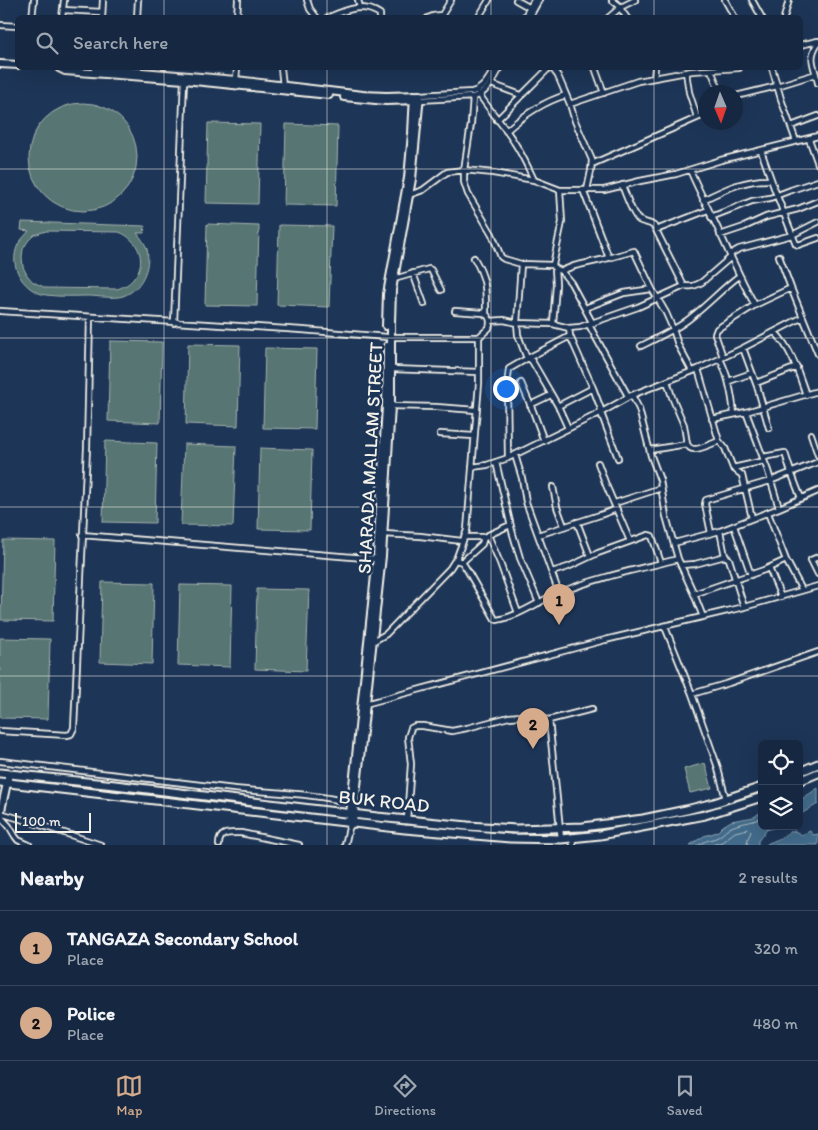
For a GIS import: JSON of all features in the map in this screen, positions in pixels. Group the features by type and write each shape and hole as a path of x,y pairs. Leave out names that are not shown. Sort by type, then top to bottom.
{"main road":[{"path":"803,770 818,764"},
{"name":"BUK ROAD","path":"0,773 116,785 352,814 501,828 594,826 643,819 686,810 758,788"},
{"path":"803,779 818,773"},
{"name":"BUK ROAD","path":"4,782 195,804 350,825 572,841 714,813 758,797"},
{"path":"285,816 287,806"}],"street":[{"path":"32,15 34,0"},
{"path":"62,15 64,0"},
{"path":"62,10 102,12 103,0"},
{"path":"137,15 138,0"},
{"path":"237,15 238,0"},
{"path":"307,0 315,15"},
{"path":"358,0 360,7"},
{"path":"442,15 451,0"},
{"path":"480,15 489,0"},
{"path":"516,0 531,9"},
{"path":"530,15 534,0"},
{"path":"526,15 539,0"},
{"path":"612,0 625,15"},
{"path":"611,15 620,7 635,0"},
{"path":"725,0 733,15"},
{"path":"752,0 760,15"},
{"path":"785,15 789,0"},
{"path":"336,15 360,7 378,12 380,15"},
{"path":"0,25 15,26"},
{"path":"803,44 818,42"},
{"path":"818,42 812,51 818,83"},
{"path":"0,64 15,65"},
{"path":"63,70 184,80 386,101 472,92 479,93 522,153 534,180"},
{"path":"122,70 236,80 363,95 417,98 473,97 487,89 499,70"},
{"path":"236,70 236,80"},
{"path":"280,70 283,86"},
{"path":"479,93 494,70"},
{"path":"497,120 549,70"},
{"path":"553,70 558,76 588,150 592,164 590,178 585,190 609,258"},
{"path":"596,70 604,92"},
{"path":"654,78 655,70"},
{"path":"570,104 638,81 694,70"},
{"path":"711,70 717,85"},
{"path":"773,70 796,141"},
{"path":"592,164 677,128 697,117 689,92 686,72"},
{"path":"743,94 816,74"},
{"path":"174,323 184,80"},
{"path":"491,84 521,95"},
{"path":"506,130 533,109 566,95"},
{"path":"473,97 464,170 464,182 467,192 492,234 501,256 507,261 521,264 554,267 561,270 572,283 591,324 639,409 660,480 666,516 678,559 703,617"},
{"name":"SHARADA MALLAM STREET","path":"352,814 351,803 370,642 377,559 392,290 412,179 417,98"},
{"name":"SHARADA MALLAM STREET","path":"370,642 381,569 391,406 392,369 387,294 408,178 417,98"},
{"path":"791,126 818,116"},
{"path":"409,195 423,190 447,172 464,170 534,180 560,190 604,190 690,170 721,160 818,136"},
{"path":"809,139 818,162"},
{"path":"761,150 795,242 798,245 818,238"},
{"path":"690,170 739,276 755,305"},
{"path":"703,200 748,182 771,180"},
{"path":"711,217 752,201 777,196 818,181"},
{"path":"622,186 636,218 651,224 656,230 684,286"},
{"path":"553,324 556,285 554,267 562,222 560,190"},
{"path":"720,235 766,217 818,202"},
{"path":"656,230 708,210"},
{"path":"490,321 504,320 518,323 553,324 569,328 591,324 684,286 694,286 702,282 730,255 739,249 792,235 818,222"},
{"path":"561,270 634,251 674,329 678,345 695,370 719,441 726,448 733,468 742,475 752,518"},
{"path":"779,256 818,354"},
{"path":"474,258 485,280 486,315"},
{"path":"521,264 518,323 520,341 526,356 535,367 558,406 568,428"},
{"path":"394,279 429,269 441,290"},
{"path":"413,273 424,304"},
{"path":"641,346 674,329 695,314 739,276"},
{"path":"734,414 729,380 715,334 717,329 755,305 791,288"},
{"path":"585,308 624,293 652,289"},
{"path":"0,311 389,337 479,336 489,328 490,321 484,313 455,311"},
{"path":"0,731 68,735 73,732 87,448 90,317"},
{"path":"472,467 496,462 515,455 630,396 722,358 803,317"},
{"path":"569,328 570,336 593,388 618,458"},
{"path":"775,332 790,353 797,367 806,395"},
{"path":"370,642 386,634 450,568 456,560 468,530 479,372 479,336"},
{"path":"508,458 508,373 511,367 570,336"},
{"path":"743,348 756,382 769,428"},
{"path":"756,382 797,367"},
{"path":"392,369 479,372"},
{"path":"729,380 752,372"},
{"path":"667,381 684,425 687,444 691,449 697,449 719,441"},
{"path":"521,383 544,441"},
{"path":"558,406 593,388"},
{"path":"712,419 746,412 818,391"},
{"path":"530,404 551,395"},
{"path":"391,406 476,410"},
{"path":"746,412 764,459 778,508"},
{"path":"440,434 474,436"},
{"path":"810,434 818,455"},
{"path":"650,450 687,444"},
{"path":"733,468 785,452 801,498"},
{"path":"515,455 522,478 526,502 559,593"},
{"path":"496,462 510,525 520,558 539,603"},
{"path":"711,533 705,501 770,481 818,462"},
{"path":"598,463 630,541"},
{"path":"553,487 557,507 564,526"},
{"path":"538,535 600,516 616,506 661,488"},
{"path":"674,543 734,526 818,491"},
{"path":"768,512 786,560 802,590"},
{"path":"577,522 590,556"},
{"path":"383,534 463,539 486,536 510,525"},
{"path":"734,526 751,575"},
{"path":"720,531 726,556 729,559 744,607"},
{"path":"82,535 377,559"},
{"path":"552,572 648,535 651,535 661,563"},
{"path":"462,562 482,544 486,536"},
{"path":"486,536 500,563 518,613"},
{"path":"681,565 695,564 726,556"},
{"path":"818,557 811,559 811,561 818,574"},
{"path":"456,560 462,562 495,619 501,620 577,586 678,559"},
{"path":"694,594 751,575 786,560"},
{"path":"768,568 781,596"},
{"path":"363,704 605,640 744,607 818,586"},
{"path":"665,627 714,756 726,799"},
{"path":"692,694 818,652"},
{"name":"SHARADA MALLAM STREET","path":"350,825 363,704"},
{"path":"407,820 411,764 408,737 411,728 423,726 452,730 521,716 549,720 592,709"},
{"path":"549,720 561,839"},
{"path":"0,761 308,795 351,803"},
{"path":"9,774 4,782 0,815 18,840 29,845"},
{"path":"0,815 34,823 101,845"},
{"path":"345,845 350,825"},
{"path":"219,845 220,837 241,833 299,845"},
{"path":"81,838 83,845"}],"green space":[{"path":"83,103 104,107 122,118 133,136 137,157 133,178 122,196 104,207 83,211 62,207 44,196 33,178 29,157 33,136 44,118 62,107"},
{"path":"208,123 260,124 258,204 206,203"},
{"path":"286,124 338,126 336,206 284,205"},
{"path":"22,222 145,226 144,233 137,233 147,249 146,271 140,284 135,289 119,297 57,296 39,293 26,285 15,265 17,247 29,231 21,230","holes":["46,231 119,232 126,235 136,245 139,251 140,265 134,278 128,284 117,289 46,288 33,282 23,267 23,249 34,235"]},
{"path":"207,224 259,226 257,306 205,305"},
{"path":"279,225 332,226 329,307 277,305"},
{"path":"110,341 162,342 160,423 108,421"},
{"path":"188,344 240,345 238,426 186,424"},
{"path":"265,348 317,349 315,429 263,428"},
{"path":"105,441 157,443 155,523 103,522"},
{"path":"184,444 236,446 233,526 181,525"},
{"path":"260,448 312,450 310,530 258,529"},
{"path":"3,540 55,541 53,621 1,620"},
{"path":"102,582 154,583 152,664 100,662"},
{"path":"180,585 232,586 230,667 178,665"},
{"path":"257,589 309,590 306,671 255,669"},
{"path":"0,638 50,639 48,719 0,718"},
{"path":"705,763 712,788 690,793 684,769"}],"water":[{"path":"818,788 818,804 803,813 803,798"},
{"path":"758,814 758,830 766,830 758,841 758,845 690,845 704,836 717,832 731,821 754,817"},
{"path":"795,831 802,835 810,831 813,835 818,834 818,845 765,845 789,833"}],"place":[{"name":"TANGAZA Secondary School","path":"559,625"},
{"name":"Police","path":"533,749"}]}
